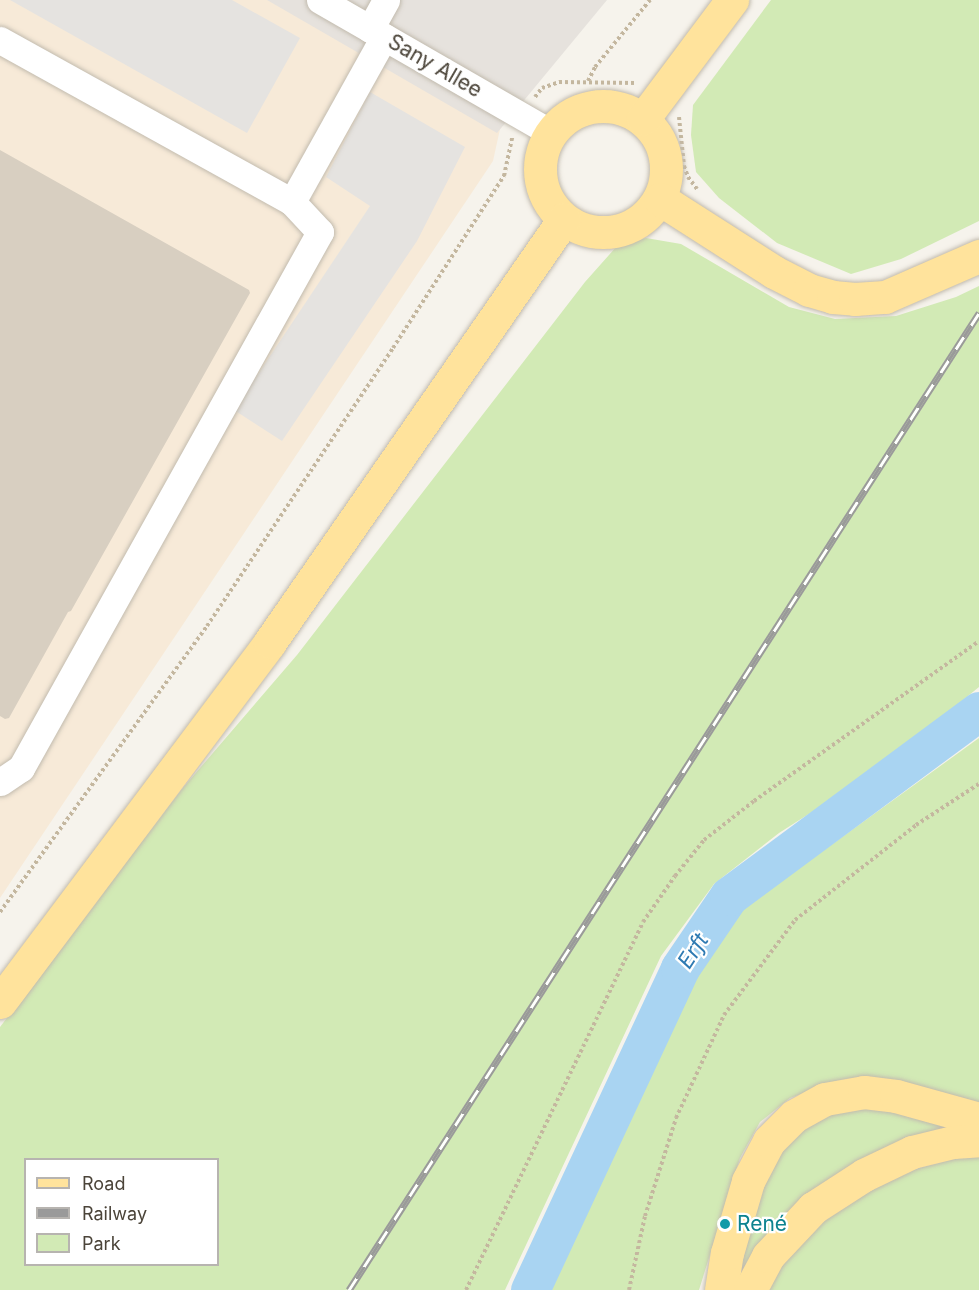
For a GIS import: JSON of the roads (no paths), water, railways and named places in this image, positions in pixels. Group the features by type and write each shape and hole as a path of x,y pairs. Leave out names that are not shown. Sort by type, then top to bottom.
{"main road":[{"path":"651,109 732,0"},
{"path":"604,105 625,109 651,109 666,157 667,178 660,199 646,217 627,228 605,233 584,230 564,219 550,205 542,188 539,169 542,150 551,133 565,117 584,108 604,105"},
{"path":"660,199 774,272 827,296 855,299 885,297 968,262"},
{"path":"0,1002 270,642 564,219"},
{"path":"721,1290 727,1252 748,1180 769,1141 794,1116 825,1099 864,1092 896,1096 979,1119"},
{"path":"750,1290 768,1256 813,1208 855,1180 912,1152 953,1142 979,1140"}],"street":[{"name":"Sany Allee","path":"320,0 551,133"},
{"path":"292,202 377,33 386,0"},
{"path":"0,39 292,202 320,232 21,768 0,782"}],"waterway":[{"name":"Erft","path":"530,1290 680,968 729,896 979,711"}],"railway":[{"path":"349,1290 979,313"}],"place":[{"name":"René","path":"725,1224"}]}
